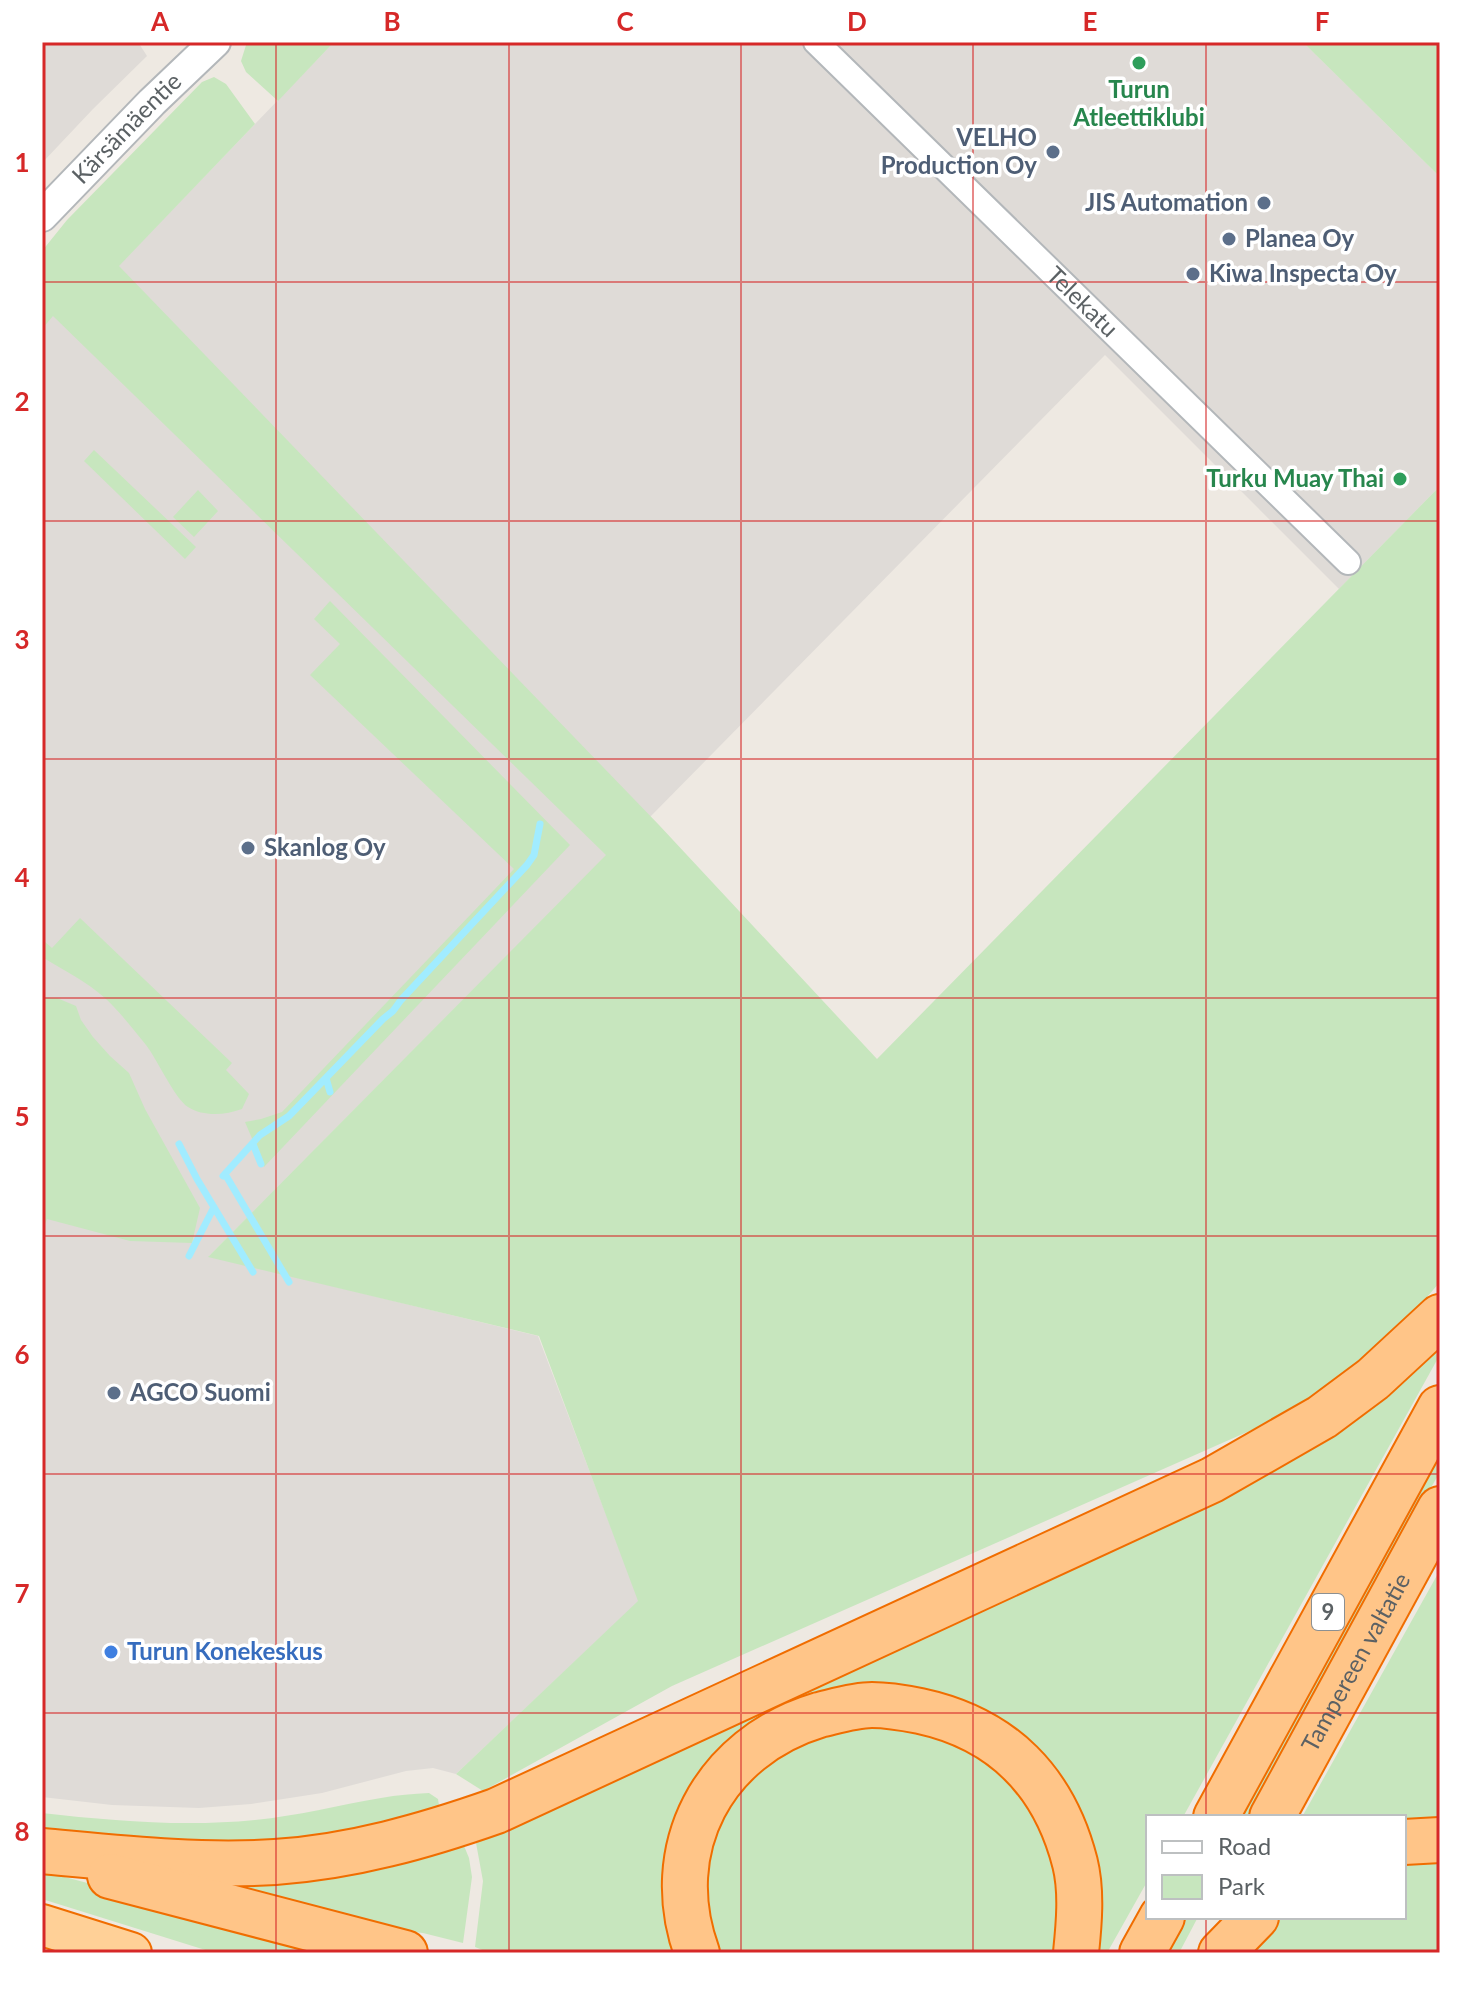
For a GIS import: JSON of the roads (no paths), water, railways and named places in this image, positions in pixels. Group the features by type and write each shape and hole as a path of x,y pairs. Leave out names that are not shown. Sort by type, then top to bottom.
{"highway":[{"path":"42,1854 159,1861 274,1862 334,1855 391,1843 440,1831 496,1811 1212,1480 1322,1417 1373,1379 1440,1317"},
{"name":"Tampereen valtatie","path":"1217,1815 1440,1408"},
{"name":"Tampereen valtatie","path":"1273,1815 1440,1509"},
{"path":"697,1953 687,1920 685,1872 694,1827 716,1788 730,1768 777,1732 813,1717 870,1705 907,1709 967,1725 1001,1745 1033,1775 1056,1809 1075,1865 1078,1904 1076,1953"},
{"path":"1406,1842 1440,1840"},
{"path":"42,1854 186,1897 405,1953"},
{"path":"1142,1953 1161,1919"},
{"path":"1198,1953 1216,1919"},
{"path":"1221,1953 1254,1919"},
{"path":"42,1925 131,1953"}],"street":[{"name":"Kärsämäentie","path":"42,216 215,42"},
{"name":"Telekatu","path":"816,42 1348,562"}],"waterway":[{"path":"223,1176 260,1135 289,1116 393,1011 527,865 534,855 540,824"},
{"path":"326,1078 330,1092"},
{"path":"179,1144 253,1272"},
{"path":"253,1144 261,1164"},
{"path":"225,1174 289,1282"},
{"path":"189,1256 214,1207"}],"place":[{"name":"Turun Atleettiklubi","path":"1139,63"},
{"name":"VELHO Production Oy","path":"1053,152"},
{"name":"JIS Automation","path":"1264,203"},
{"name":"Planea Oy","path":"1229,239"},
{"name":"Kiwa Inspecta Oy","path":"1193,274"},
{"name":"Turku Muay Thai","path":"1400,479"},
{"name":"Skanlog Oy","path":"248,848"},
{"name":"AGCO Suomi","path":"114,1393"},
{"name":"Turun Konekeskus","path":"111,1652"}]}
